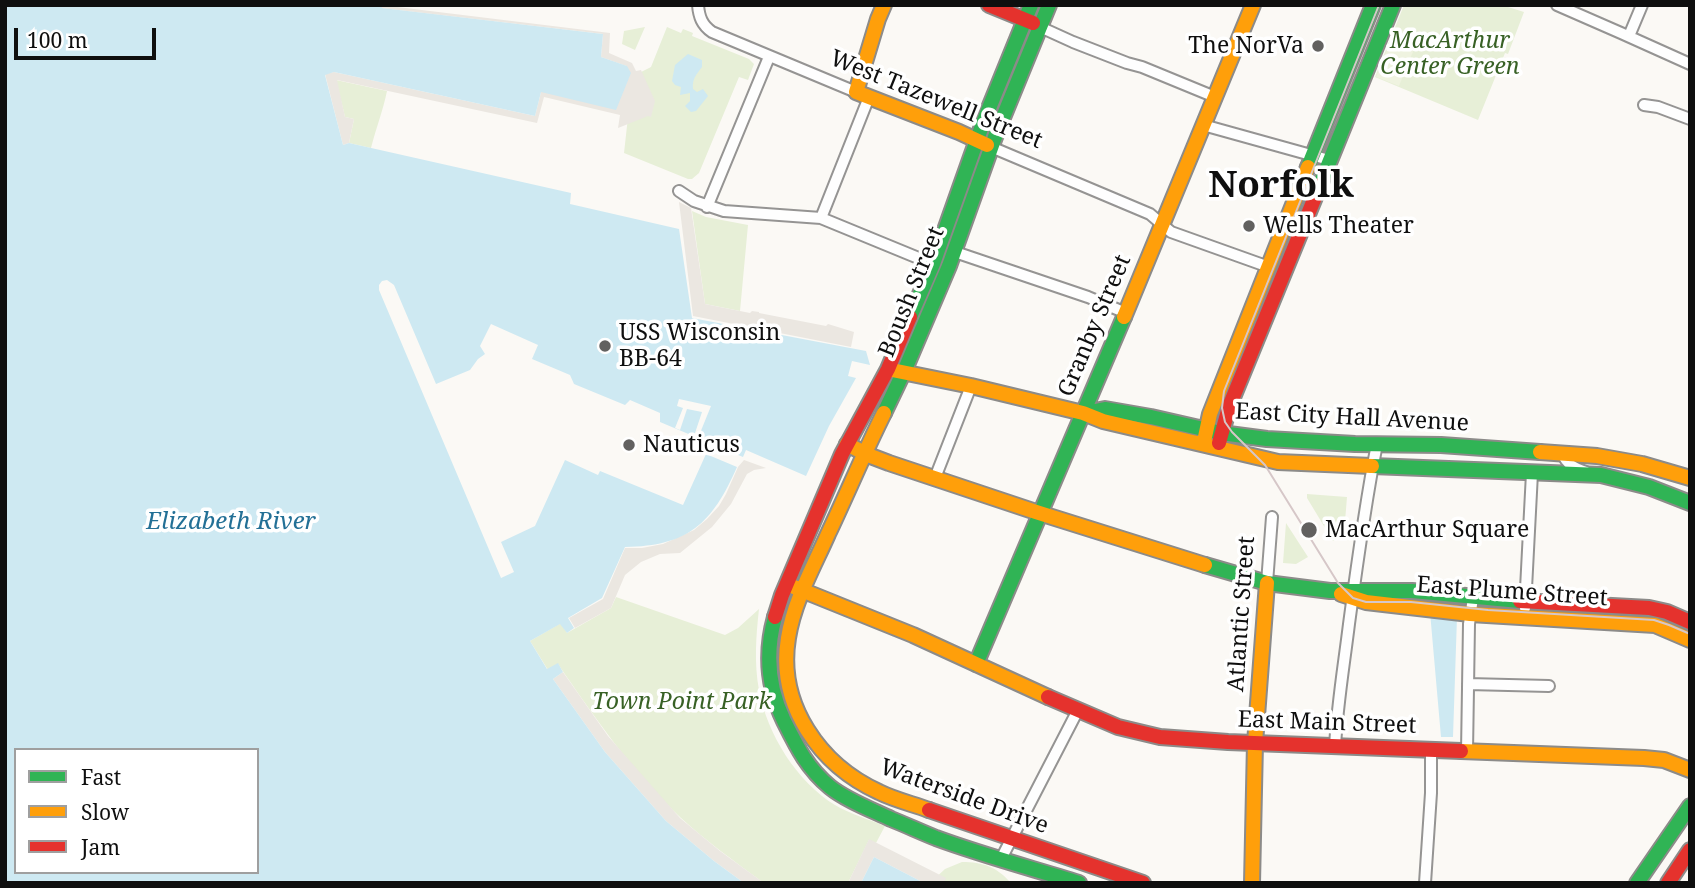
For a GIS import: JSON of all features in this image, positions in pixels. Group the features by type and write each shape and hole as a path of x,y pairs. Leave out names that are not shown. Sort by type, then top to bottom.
{"main road":[{"path":"862,95 878,19 884,5"},
{"path":"989,5 1040,27"},
{"name":"Boush Street","path":"787,584 847,444 888,369 933,264 993,96 1031,5"},
{"name":"Boush Street","path":"803,591 955,252 991,147 1049,5"},
{"name":"Granby Street","path":"976,664 1126,313 1253,5"},
{"path":"1209,442 1210,414 1373,5"},
{"path":"1221,433 1229,407 1392,5"},
{"name":"West Tazewell Street","path":"862,95 991,147"},
{"name":"East City Hall Avenue","path":"888,369 1083,413 1103,421 1209,442 1278,462 1591,474 1634,482 1690,503"},
{"name":"East City Hall Avenue","path":"1209,442 1221,433 1300,441 1441,445 1562,453 1628,461 1690,478"},
{"name":"East Plume Street","path":"847,444 863,454 1040,514 1267,583 1353,594 1412,592 1656,609 1690,622"},
{"name":"Atlantic Street","path":"1252,883 1255,743 1267,583"},
{"name":"East Main Street","path":"787,584 912,635 1077,710 1118,727 1141,733 1171,738 1335,747 1644,758 1664,760 1690,769"},
{"name":"Waterside Drive","path":"787,584 771,632 770,682 788,732 810,767 831,788 867,808 936,838 1079,883"},
{"name":"Waterside Drive","path":"803,591 787,645 786,673 791,696 797,712 817,745 849,775 880,793 1143,883"},
{"name":"East Plume Street","path":"1353,594 1366,601 1470,614 1655,625 1690,640"},
{"path":"1637,883 1690,806"},
{"path":"1647,868 1670,879 1690,850"},
{"path":"1041,871 1061,856"}],"street":[{"path":"698,9 709,5"},
{"path":"1557,5 1690,64"},
{"path":"1629,36 1642,5"},
{"name":"West Tazewell Street","path":"698,9 705,27 712,32 862,95"},
{"path":"1040,27 1215,97"},
{"path":"707,207 769,57"},
{"path":"821,218 862,95"},
{"path":"1644,105 1658,107 1690,119"},
{"path":"1203,125 1329,160"},
{"name":"West Tazewell Street","path":"991,147 1150,214 1171,232 1269,267"},
{"path":"679,191 685,197 707,207 740,214 821,218 933,264"},
{"path":"955,252 1079,294 1126,313"},
{"path":"935,478 971,386"},
{"path":"1335,747 1353,594 1377,444"},
{"path":"1562,453 1572,466 1591,474"},
{"path":"1525,618 1532,472"},
{"name":"Atlantic Street","path":"1267,583 1272,517"},
{"path":"1466,752 1470,614 1473,598"},
{"path":"1468,684 1549,686"},
{"path":"1002,859 1077,710"},
{"path":"1425,883 1431,750"}],"green space":[{"name":"MacArthur Center Green","path":"1404,5 1508,5 1524,12 1478,120 1375,77"},
{"path":"645,27 635,50 622,44 624,31"},
{"path":"667,27 681,33 683,29 693,33 692,36 749,59 754,64 748,80 739,77 699,173 692,179 624,153 637,74 651,67"},
{"path":"1396,28 1419,37 1399,86 1376,77"},
{"path":"336,80 387,91 371,148 349,143 354,119 345,117"},
{"path":"692,211 706,217 748,225 740,311 705,304"},
{"path":"1307,494 1347,497 1344,534 1333,541"},
{"path":"1286,523 1308,557 1296,564 1283,563"},
{"name":"Town Point Park","path":"616,597 725,635 738,628 759,609 757,680 763,707 777,740 796,770 821,795 847,811 885,826 876,843 869,840 848,883 761,881 700,835 663,801 615,744 558,664 548,670 530,641 561,623 567,633 611,608"},
{"path":"962,862 989,866 1011,883 930,883 945,869"}],"shaded area":[{"path":"381,5 610,33 609,53 632,63 636,71 641,70 655,101 651,117 618,128 620,115 544,97 537,123 337,80 345,117 354,119 349,143 343,145 325,74 334,72 535,116 541,92 626,66 601,57 603,34 381,8"},
{"path":"679,202 691,208 705,304 826,326 828,324 854,332 851,347 693,316"},
{"path":"744,460 766,468 747,474 731,504 712,527 680,553 660,554 641,562 625,575 611,608 575,628 569,618 603,599 625,548 663,544 694,530 719,506"},
{"path":"563,672 608,736 680,818 764,883 744,883 666,821 605,752 553,679"},
{"path":"869,839 946,878 944,883 924,883 874,857 861,883 848,883"}],"water":[{"name":"Elizabeth River","path":"5,5 381,5 382,8 603,34 601,57 627,66 631,73 616,110 541,92 535,116 334,72 325,75 343,145 349,143 571,193 570,204 679,229 692,318 866,351 870,365 852,361 848,376 856,378 829,426 806,476 746,450 743,457 660,422 660,413 630,400 625,405 574,384 570,375 532,359 538,345 491,324 480,346 485,354 470,370 436,384 394,285 387,280 379,285 501,578 514,572 501,542 535,526 565,460 598,475 600,471 683,505 706,454 737,467 718,503 695,528 666,542 625,547 602,598 568,618 574,628 567,633 560,624 530,641 547,669 558,663 563,672 553,679 605,752 666,821 744,883 5,883"},
{"path":"688,54 702,60 693,89 697,92 703,89 708,96 696,111 691,112 685,106 690,101 690,93 680,95 681,87 672,81 675,65"},
{"path":"1430,612 1457,617 1453,737 1441,737"},
{"path":"874,857 924,883 861,883"}],"pier":[{"path":"679,399 711,406 698,438 694,436 702,412 687,409 680,430 675,428 683,408 677,406"}],"tram line":[{"path":"1379,5 1224,391 1222,408 1225,422 1265,465 1338,583 1353,598 1366,602 1411,602 1488,610 1654,620 1690,634"}],"traffic: fast":[{"path":"910,317 933,264 983,123 1031,5"},
{"path":"884,413 949,266 995,137 1049,5"},
{"path":"1308,167 1373,5"},
{"path":"1320,185 1393,5"},
{"path":"976,664 1124,317"},
{"path":"1085,413 1105,409 1221,433 1267,439 1441,445 1540,452"},
{"path":"1372,466 1601,475 1649,487 1690,503"},
{"path":"1205,565 1267,583 1330,591 1412,591 1520,601"},
{"path":"775,617 769,657 774,696 803,757 830,787 859,804 936,838 1079,883"},
{"path":"1637,883 1690,806"}],"traffic: slow":[{"path":"884,5 856,92 987,145"},
{"path":"1124,317 1253,5"},
{"path":"1205,437 1210,414 1308,167"},
{"path":"892,370 971,386 1083,413 1103,421 1278,462 1372,466"},
{"path":"884,413 799,598 788,638 786,663 789,687 796,709 821,749 838,766 858,780 885,795 929,810"},
{"path":"847,444 889,463 1205,565"},
{"path":"1540,452 1597,456 1642,464 1690,478"},
{"path":"1252,883 1255,743 1267,583"},
{"path":"794,587 913,635 1048,697"},
{"path":"1341,594 1366,602 1470,614 1655,625 1690,640"},
{"path":"1461,751 1644,758 1664,760 1690,770"}],"traffic: jam":[{"path":"989,5 1033,23"},
{"path":"1219,443 1229,407 1320,185"},
{"path":"775,617 842,454 888,369 910,317"},
{"path":"1520,601 1649,608 1690,622"},
{"path":"1048,697 1118,727 1160,737 1461,751"},
{"path":"929,810 1143,883"},
{"path":"1668,883 1690,850"}],"place":[{"name":"The NorVa","path":"1318,46"},
{"name":"Wells Theater","path":"1249,226"},
{"name":"USS Wisconsin BB-64","path":"605,346"},
{"name":"Nauticus","path":"629,445"},
{"name":"MacArthur Square","path":"1309,530"}],"district":[{"name":"Norfolk","path":"1281,186"}]}
